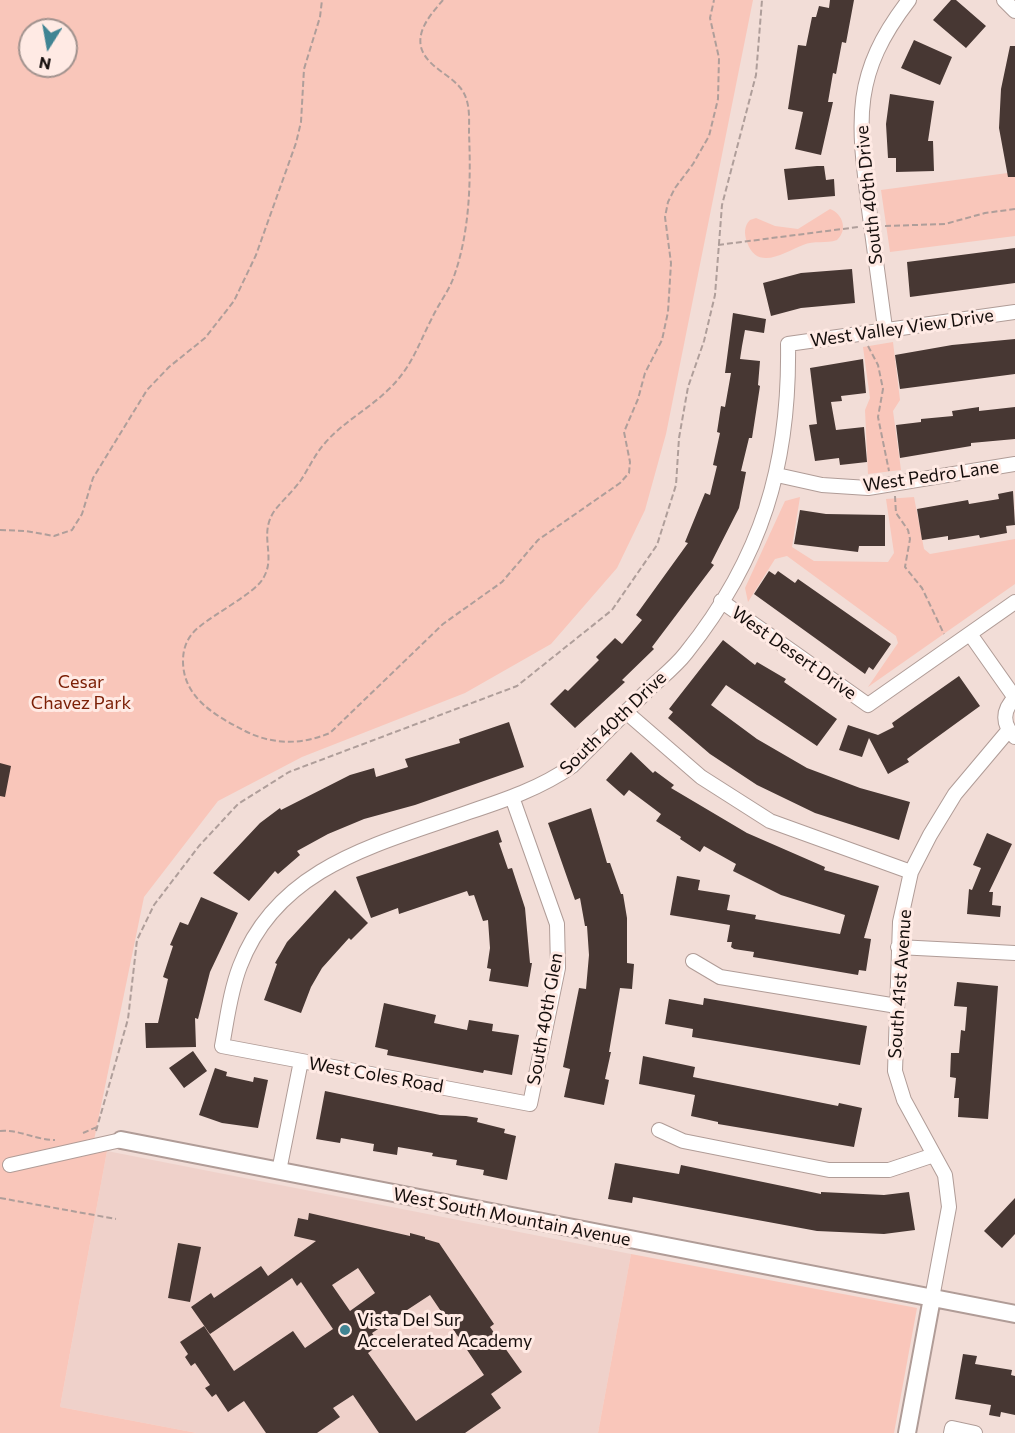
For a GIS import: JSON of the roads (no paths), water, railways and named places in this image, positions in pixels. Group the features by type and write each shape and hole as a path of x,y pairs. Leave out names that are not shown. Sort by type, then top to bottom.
{"street":[{"name":"South 40th Drive","path":"885,328 860,126 869,69 882,41 909,0"},
{"path":"1004,0 1015,11"},
{"name":"West Valley View Drive","path":"788,344 885,328 1015,312"},
{"name":"South 40th Drive","path":"222,1046 240,965 263,923 302,884 356,851 512,797 552,780 572,766 686,653 751,551 770,504 784,435 789,385 788,344"},
{"name":"West Pedro Lane","path":"777,474 822,486 868,488 1015,464"},
{"name":"West Desert Drive","path":"721,601 868,705 970,634"},
{"path":"1012,734 1005,724 1006,710 1015,698 970,634 1015,602"},
{"path":"626,712 701,777 770,820 911,872"},
{"name":"South 41st Avenue","path":"907,1433 949,1207 945,1175 904,1100 895,1071 900,922 911,872 955,794 1012,734"},
{"name":"South 40th Glen","path":"512,797 557,924 558,968 530,1104"},
{"path":"898,947 1015,953"},
{"path":"693,961 720,976 897,1006"},
{"name":"West Coles Road","path":"222,1046 530,1104"},
{"path":"279,1171 300,1061"},
{"path":"659,1130 682,1141 830,1170 889,1170 934,1155"},
{"name":"West South Mountain Avenue","path":"10,1165 121,1140 1015,1314"},
{"path":"952,1431 975,1433"}],"place":[{"name":"Vista Del Sur Accelerated Academy","path":"345,1330"}],"park label":[{"name":"Cesar Chavez Park","path":"81,692"}]}
